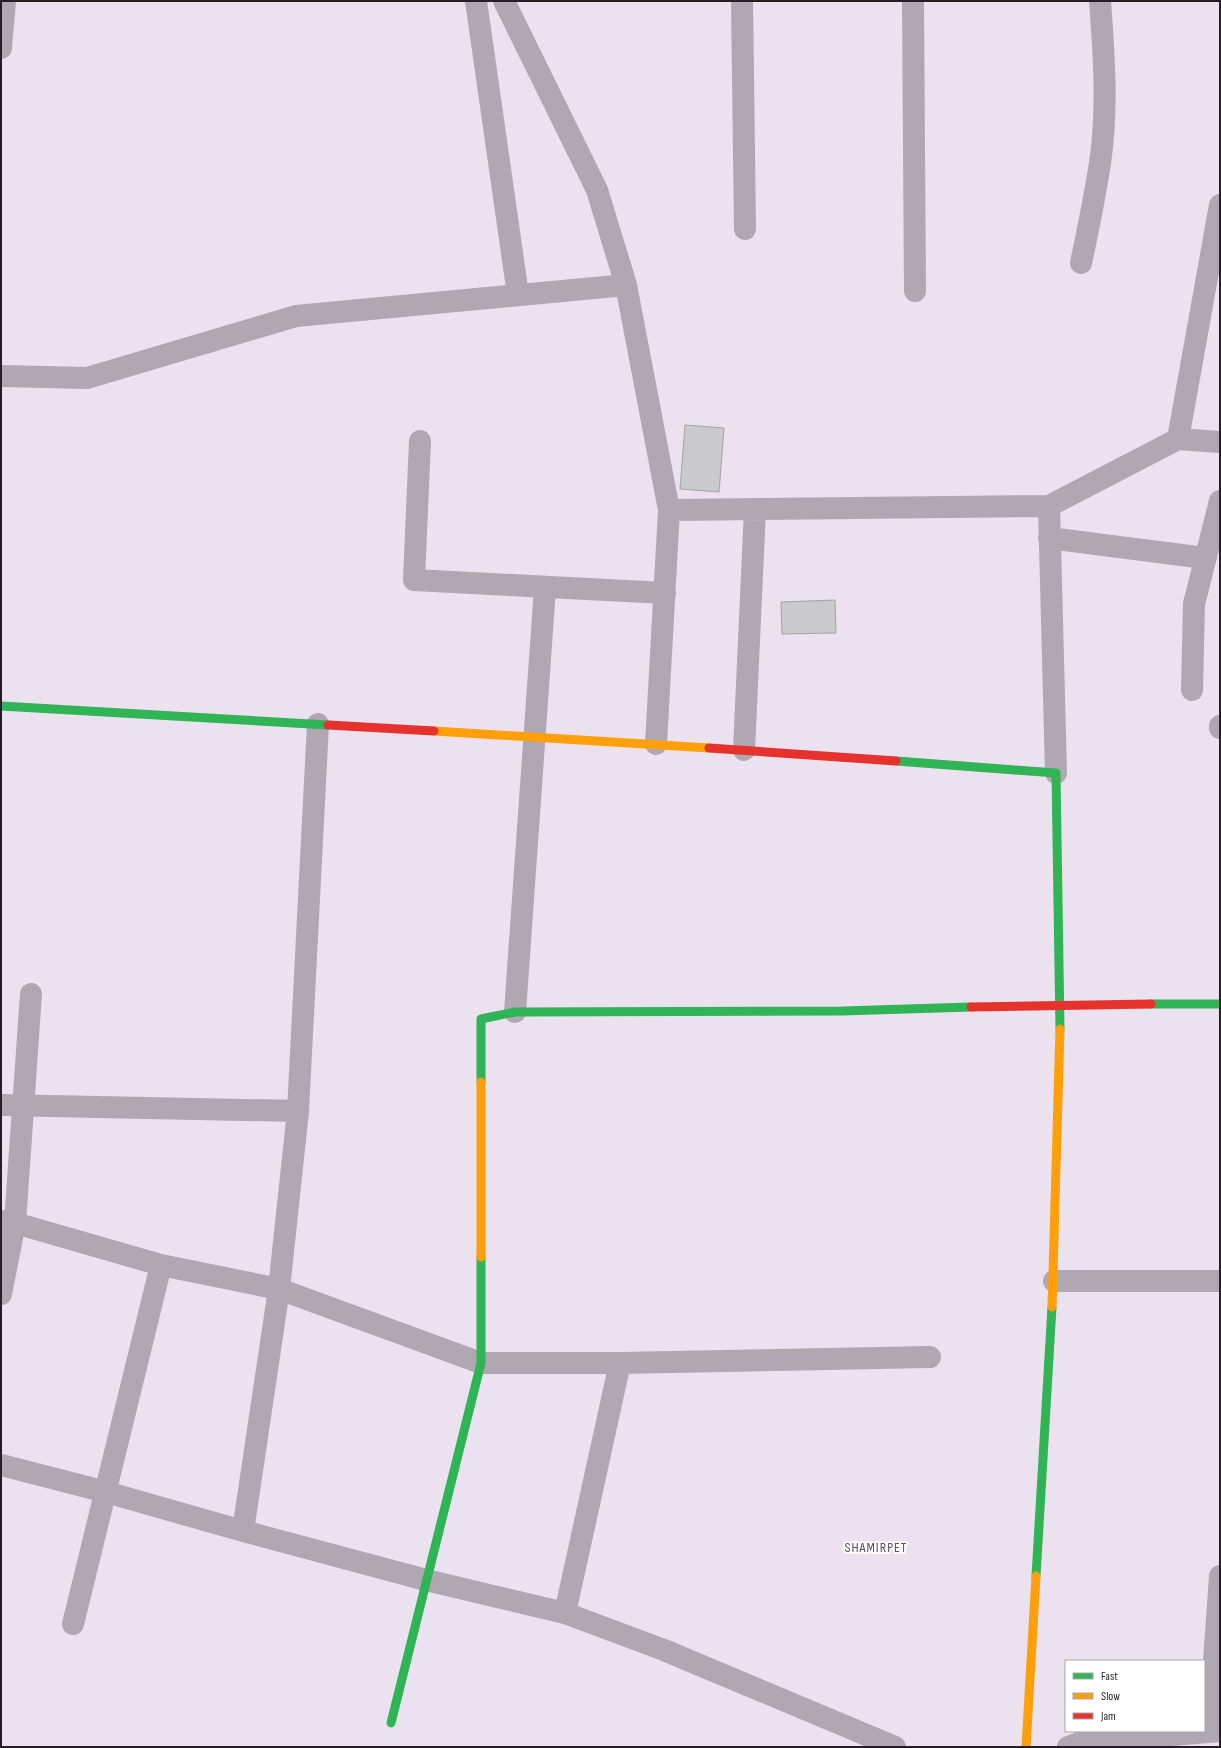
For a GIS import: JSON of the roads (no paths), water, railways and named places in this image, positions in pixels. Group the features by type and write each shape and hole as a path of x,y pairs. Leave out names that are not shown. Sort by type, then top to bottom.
{"street":[{"path":"1,48 5,1"},
{"path":"476,1 518,295"},
{"path":"504,1 597,190 626,284 669,510 656,744"},
{"path":"742,1 746,229"},
{"path":"913,1 915,291"},
{"path":"1081,263 1100,162 1104,108 1104,64 1100,1"},
{"path":"1178,439 1220,205"},
{"path":"1,376 87,378 296,316 626,284"},
{"path":"669,510 1049,506 1178,439 1220,442"},
{"path":"420,441 414,580 544,588 664,593"},
{"path":"1192,690 1194,604 1220,501"},
{"path":"1026,1747 1054,1281 1061,1004 1049,506"},
{"path":"744,750 755,509"},
{"path":"1049,538 1205,558"},
{"path":"515,1012 544,588"},
{"path":"1,706 656,744 1056,773"},
{"path":"243,1531 279,1289 298,1111 318,724"},
{"path":"1,1294 8,1222 24,1106 31,994"},
{"path":"391,1723 481,1363 481,1019 515,1012 842,1011 1061,1004 1220,1004"},
{"path":"1,1106 298,1111"},
{"path":"8,1222 161,1265 279,1289 481,1363 620,1363 930,1357"},
{"path":"73,1624 161,1265"},
{"path":"1054,1281 1220,1281"},
{"path":"565,1613 620,1363"},
{"path":"1,1465 106,1492 243,1531 426,1580 565,1613 664,1650 896,1747"},
{"path":"1068,1747 1078,1743 1214,1732 1220,1576"}],"district":[{"name":"SHAMIRPET","path":"876,1547"}]}
